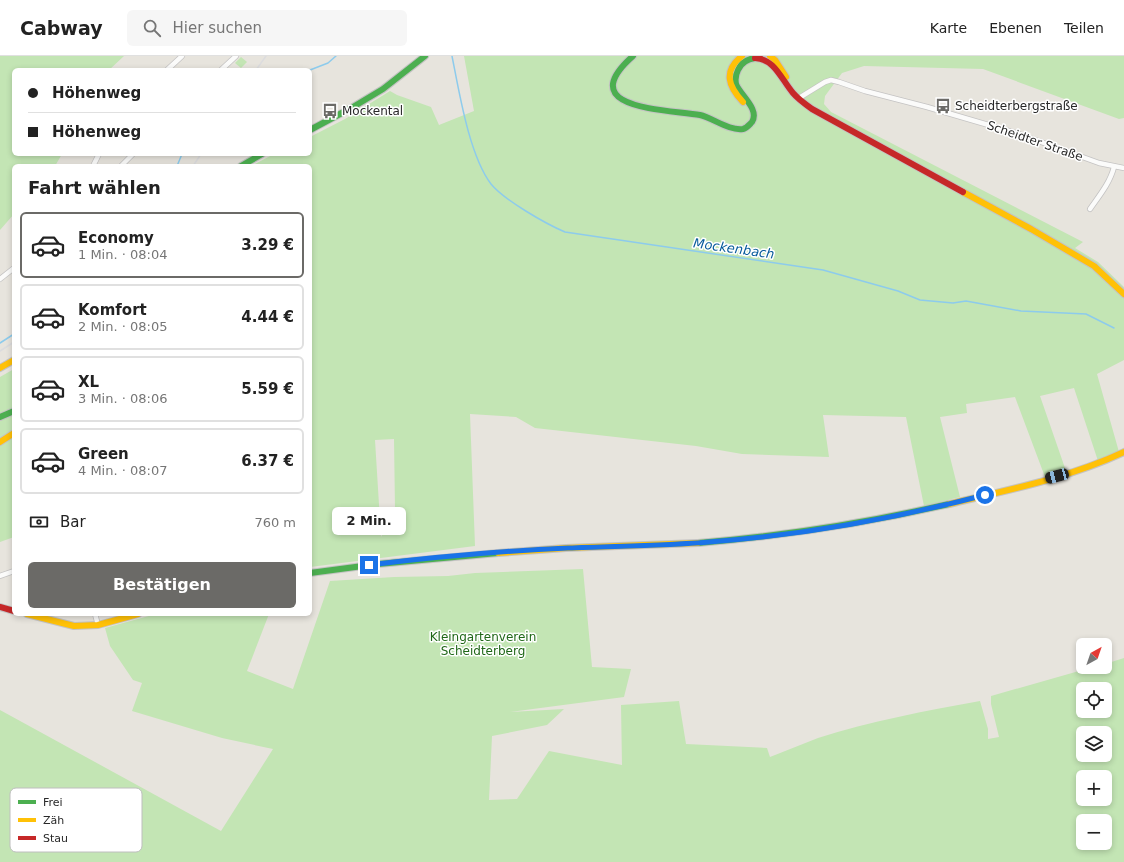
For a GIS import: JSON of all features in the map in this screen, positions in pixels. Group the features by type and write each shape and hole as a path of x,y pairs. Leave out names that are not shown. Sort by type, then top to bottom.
{"street":[{"path":"169,68 182,56"},
{"path":"223,68 236,56"},
{"path":"312,129 342,114 394,81 425,56"},
{"path":"633,56 616,72 612,84 615,94 624,101 703,116 739,130 749,126 753,120 754,113 752,107 739,90 736,81 736,72 743,63 752,58 766,60 799,98 812,109 1031,229 1088,262 1124,294"},
{"path":"742,56 734,63 730,70 729,82 734,92 754,113"},
{"path":"770,56 775,60 799,98"},
{"name":"Scheidter Straße","path":"799,98 831,80 1019,134 1124,168"},
{"path":"124,164 131,156"},
{"path":"244,164 258,156"},
{"path":"1090,210 1111,177 1114,166"},
{"path":"0,279 12,270"},
{"path":"0,368 12,361"},
{"path":"0,417 12,412"},
{"path":"0,442 12,434"},
{"path":"312,573 409,560 566,548 708,542 800,533 877,520 946,505 1071,472 1102,462 1124,452"},
{"path":"0,576 12,572"},
{"path":"0,607 12,610"},
{"path":"35,616 74,626 98,624 130,616"},
{"path":"96,616 98,624"}],"green space":[{"path":"0,56 124,56 111,68 12,68 12,156 61,156 56,164 12,164 12,216 0,230"},
{"path":"464,56 1124,56 1124,118 1119,119 983,69 864,66 842,73 825,96 824,104 831,112 1083,242 1075,248 1098,262 1124,287 1124,360 1097,374 1119,452 1098,461 1074,388 1040,396 1066,471 1045,477 1015,397 966,404 967,413 940,417 960,497 924,506 906,417 823,415 829,457 742,454 696,446 535,428 516,417 470,414 475,546 312,567 312,164 255,164 270,156 312,156 312,136 345,119 390,91 431,107 439,125 474,111","holes":["394,439 395,509 381,537 375,440"]},
{"path":"241,57 247,62 241,68 235,63"},
{"path":"12,370 12,538 0,542 0,377"},
{"name":"Kleingartenverein Scheidterberg","path":"583,569 592,667 631,669 624,697 510,712 564,709 547,725 492,736 489,800 517,799 549,751 622,765 621,705 679,701 686,744 767,748 770,757 818,738 858,726 980,701 988,729 988,739 999,737 991,704 991,696 1076,672 1076,674 1112,674 1112,662 1124,658 1124,862 0,862 0,710 221,831 273,749 222,738 132,711 142,683 133,680 110,646 105,628 149,616 268,616 247,671 293,689 330,581 394,577 448,576 475,573"}],"waterway":[{"path":"312,69 328,63 336,56"},
{"name":"Mockenbach","path":"452,56 466,122 483,172 491,184 505,197 537,218 565,232 823,270 898,291 920,300 953,303 966,301 1021,311 1086,314 1114,328"},
{"path":"178,164 181,156"},
{"path":"0,343 12,335"}],"railway":[{"path":"257,68 266,56"},
{"path":"194,164 200,156"},
{"path":"0,351 12,343"}],"traffic: fast":[{"path":"312,129 383,89 425,56"},
{"path":"633,56 617,74 613,87 618,97 631,104 648,108 700,115 738,129 747,127 752,122 754,117 752,107 736,84 736,75 743,63 747,60 755,58"},
{"path":"244,164 258,156"},
{"path":"0,417 12,412"},
{"path":"698,543 761,537 824,528 949,504"},
{"path":"312,573 378,564 498,553"}],"traffic: slow":[{"path":"742,56 732,67 730,79 734,90 743,102"},
{"path":"770,56 775,60 786,77"},
{"path":"963,192 1031,229 1094,266 1124,294"},
{"path":"0,368 12,361"},
{"path":"0,442 12,434"},
{"path":"949,504 1060,476 1124,452"},
{"path":"498,553 566,548 698,543"},
{"path":"35,616 74,626 98,625 131,616"}],"traffic: jam":[{"path":"755,58 762,59 773,66 795,95 812,109 963,192"},
{"path":"0,607 12,610"}],"place":[{"name":"Scheidterbergstraße","path":"943,106"},
{"name":"Mockental","path":"330,111"}],"route":[{"path":"369,565 409,560 498,553 566,548 708,542 800,533 914,513 985,495"}]}
